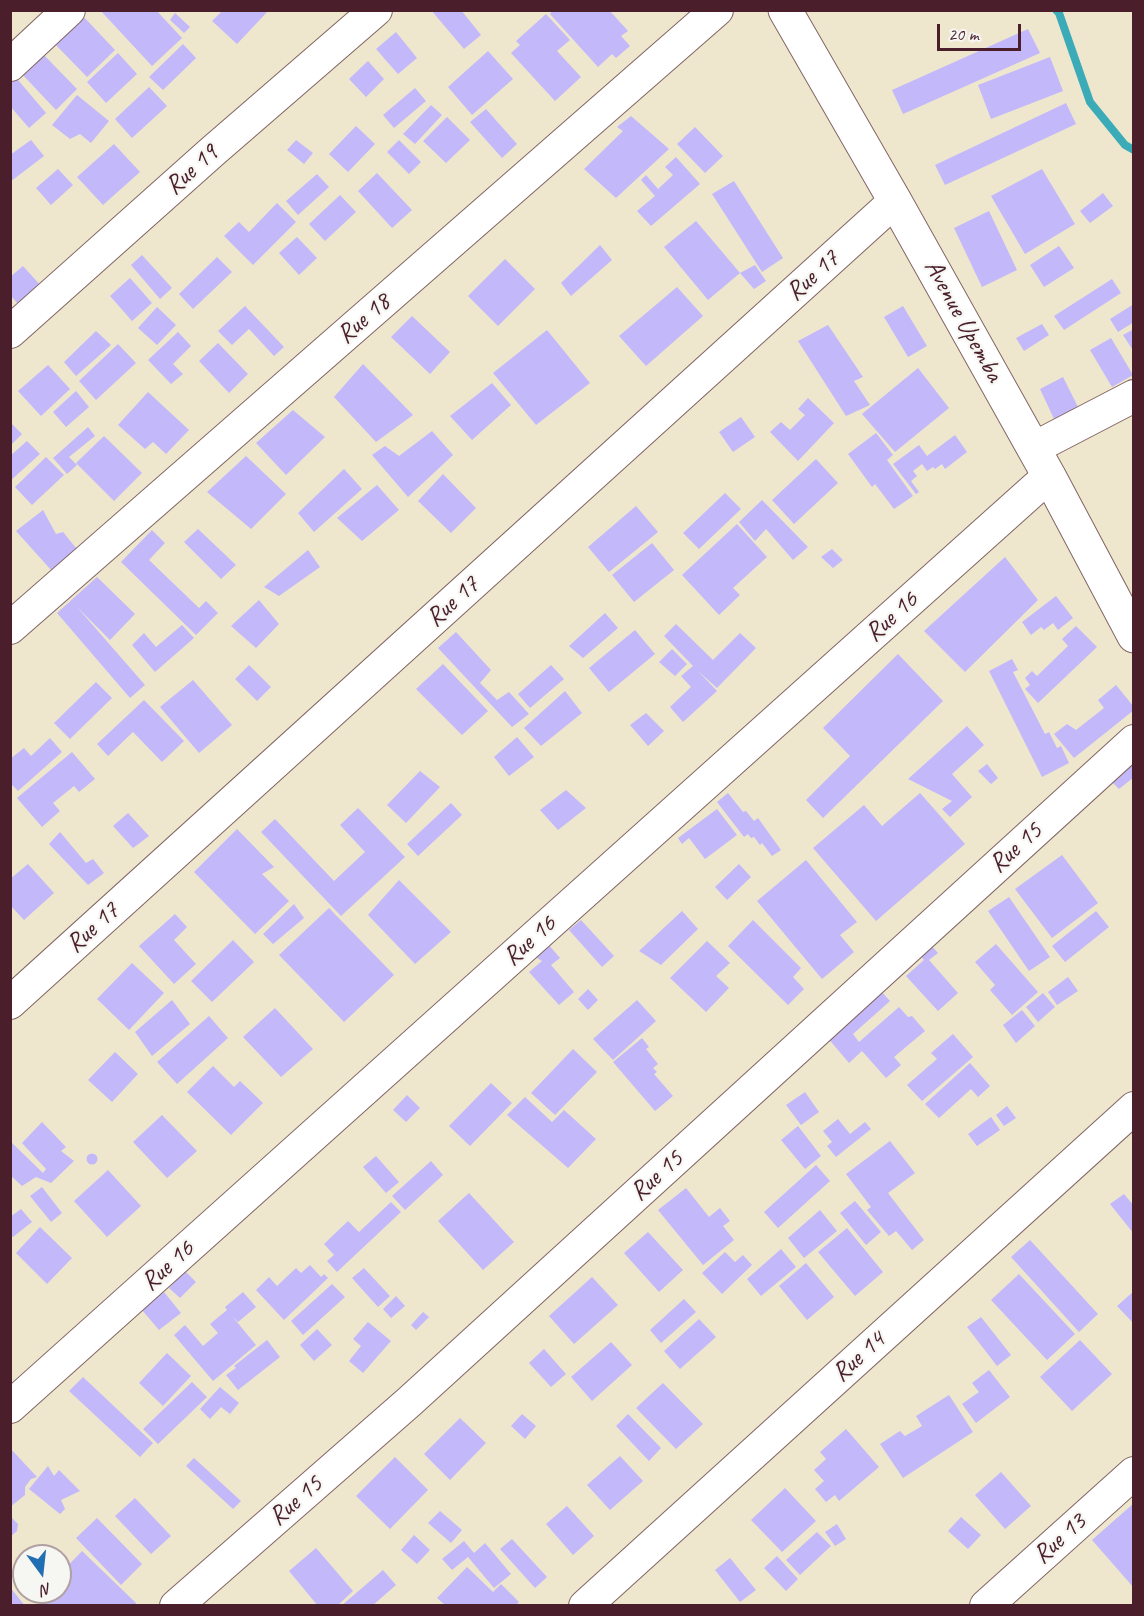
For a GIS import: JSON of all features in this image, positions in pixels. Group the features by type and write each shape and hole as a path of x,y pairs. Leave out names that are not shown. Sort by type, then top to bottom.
{"street":[{"path":"10,65 69,10"},
{"name":"Rue 19","path":"10,332 213,151 376,10"},
{"name":"Rue 18","path":"10,628 717,10"},
{"name":"Avenue Upemba","path":"785,10 896,201 1041,462 1134,636"},
{"name":"Rue 17","path":"10,1003 896,201"},
{"name":"Rue 16","path":"10,1407 1041,462 1134,396"},
{"name":"Rue 15","path":"176,1605 409,1402 1134,741"},
{"name":"Rue 14","path":"585,1605 1134,1108"},
{"name":"Rue 13","path":"986,1605 1134,1473"}],"building":[{"path":"100,10 156,10 182,38 152,66"},
{"path":"223,10 269,10 237,44 212,21"},
{"path":"431,10 461,10 481,35 464,49"},
{"path":"553,10 609,10 628,31 621,36 630,46 616,58 612,54 598,67 550,14"},
{"path":"175,13 190,27 184,33 170,20"},
{"path":"81,14 115,50 87,77 52,41"},
{"path":"546,14 570,40 557,51 581,77 555,101 511,53 520,45 516,41"},
{"path":"1028,29 1040,53 903,114 892,90"},
{"path":"396,32 417,58 398,74 376,49"},
{"path":"183,44 196,58 163,90 149,77"},
{"path":"488,51 513,79 472,115 448,87"},
{"path":"41,52 77,89 56,110 20,72"},
{"path":"118,53 137,74 106,103 87,82"},
{"path":"1050,57 1063,91 991,119 978,85"},
{"path":"368,61 384,79 366,97 349,79"},
{"path":"13,74 46,113 29,128 10,106 10,76"},
{"path":"149,87 167,106 132,138 115,119"},
{"path":"415,88 426,101 394,128 383,115"},
{"path":"77,95 109,121 91,143 80,134 70,139 52,125"},
{"path":"1066,103 1076,124 945,185 935,165"},
{"path":"431,105 442,115 415,144 403,134"},
{"path":"486,109 517,144 502,158 470,122"},
{"path":"631,116 669,149 616,198 584,169 623,131 617,127"},
{"path":"447,117 470,140 446,163 423,141"},
{"path":"356,126 375,144 348,172 329,154"},
{"path":"695,127 723,156 705,173 677,144"},
{"path":"31,140 44,156 10,182 10,155"},
{"path":"296,140 313,153 304,164 287,150"},
{"path":"399,140 421,162 409,174 387,152"},
{"path":"114,144 140,172 103,205 77,177"},
{"path":"676,157 700,184 651,226 637,211 655,196 641,180 646,175 658,189 673,175 665,167"},
{"path":"58,169 73,185 51,205 36,188"},
{"path":"1042,169 1075,224 1025,254 991,196"},
{"path":"377,173 412,210 392,228 358,191"},
{"path":"317,174 329,187 298,215 286,201"},
{"path":"734,181 783,258 762,272 712,194"},
{"path":"1103,193 1113,206 1090,223 1080,211"},
{"path":"340,195 356,212 325,241 309,224"},
{"path":"277,203 296,222 253,265 224,236 239,222 249,232"},
{"path":"989,211 1017,270 982,287 954,228"},
{"path":"696,221 740,273 708,300 664,247"},
{"path":"297,237 317,258 299,275 279,253"},
{"path":"600,245 612,260 571,296 561,283"},
{"path":"1059,246 1074,268 1044,287 1030,265"},
{"path":"142,255 172,288 160,299 131,265"},
{"path":"217,257 232,272 193,309 179,294"},
{"path":"505,259 535,289 498,326 468,296"},
{"path":"755,265 766,281 754,289 740,273"},
{"path":"23,266 42,287 20,306 10,295 10,277"},
{"path":"130,278 152,303 132,321 110,296"},
{"path":"1112,279 1121,293 1064,330 1054,316"},
{"path":"677,287 703,316 646,366 619,336"},
{"path":"1134,304 1134,322 1118,332 1110,319"},
{"path":"245,306 284,347 274,356 249,329 232,345 218,331"},
{"path":"903,306 927,346 908,357 884,317"},
{"path":"157,307 176,325 157,345 138,328"},
{"path":"412,316 450,352 430,374 391,337"},
{"path":"1042,324 1049,335 1024,351 1016,338"},
{"path":"828,325 863,377 854,381 870,405 846,416 798,341"},
{"path":"1134,329 1134,352 1123,335"},
{"path":"547,330 590,383 536,425 493,373"},
{"path":"96,331 111,345 76,376 64,362"},
{"path":"178,332 191,346 173,364 183,374 171,384 148,360"},
{"path":"1111,338 1133,375 1112,387 1090,350"},
{"path":"218,343 248,374 229,393 199,361"},
{"path":"118,344 136,363 96,400 79,381"},
{"path":"363,364 413,415 376,442 334,397"},
{"path":"48,365 70,389 41,416 18,391"},
{"path":"918,368 949,408 895,452 862,414"},
{"path":"1063,377 1079,409 1055,421 1040,389"},
{"path":"492,383 511,405 472,440 450,416"},
{"path":"76,391 89,407 66,427 53,412"},
{"path":"148,392 189,430 166,454 153,442 145,449 118,425"},
{"path":"808,398 834,423 798,461 770,432 781,422 790,430 805,415 798,409"},
{"path":"293,410 325,437 286,475 256,443"},
{"path":"741,417 755,437 733,452 719,432"},
{"path":"10,422 22,434 10,446"},
{"path":"88,427 95,436 69,457 77,465 67,474 53,458"},
{"path":"432,431 453,455 408,497 372,455 385,446 399,456"},
{"path":"876,433 893,455 887,460 913,496 894,509 875,484 872,487 848,454"},
{"path":"955,435 967,452 945,469 942,464 927,471 922,464 913,471 917,476 911,481 919,492 916,494 893,464 919,445 927,456"},
{"path":"104,436 142,473 114,501 76,463"},
{"path":"27,441 40,454 10,481 10,456"},
{"path":"246,456 286,494 251,529 207,492"},
{"path":"46,457 64,475 32,505 15,487"},
{"path":"816,459 838,483 794,524 772,500"},
{"path":"344,469 362,489 314,532 298,513"},
{"path":"443,474 476,508 451,533 418,501"},
{"path":"377,485 399,510 362,541 337,518"},
{"path":"725,493 741,509 699,549 683,533"},
{"path":"762,500 808,547 793,560 766,529 755,541 739,522"},
{"path":"636,506 658,532 609,572 588,547"},
{"path":"43,510 56,534 63,532 76,548 52,571 16,531"},
{"path":"737,524 767,557 733,588 740,595 719,615 682,575"},
{"path":"198,529 236,565 221,579 184,542"},
{"path":"152,530 165,543 149,560 199,608 206,601 218,613 196,635 121,562"},
{"path":"652,543 674,570 634,602 612,575"},
{"path":"832,549 843,560 833,568 821,557"},
{"path":"308,550 320,567 279,596 264,587"},
{"path":"1005,557 1038,600 965,672 924,631"},
{"path":"97,577 135,614 110,640 77,607 145,685 130,698 57,613"},
{"path":"1056,596 1073,618 1058,630 1053,623 1044,630 1041,627 1031,635 1022,622"},
{"path":"259,600 279,624 256,648 231,626"},
{"path":"605,613 618,628 583,658 569,646"},
{"path":"676,624 713,660 740,633 756,648 717,688 698,671 717,691 683,722 670,707 691,687 681,676 693,666 664,636"},
{"path":"182,625 194,638 155,672 132,645 144,633 156,647"},
{"path":"1076,626 1097,647 1038,703 1025,689 1030,685 1025,678 1032,671 1037,676 1068,646 1062,639"},
{"path":"635,630 655,654 609,692 589,668"},
{"path":"456,632 491,670 480,683 497,700 509,692 529,714 512,727 438,648"},
{"path":"672,649 687,664 675,676 659,662"},
{"path":"898,654 943,701 823,818 806,800 850,756 823,728"},
{"path":"1012,659 1018,670 1013,672 1045,734 1049,732 1057,748 1061,746 1069,763 1042,777 989,671"},
{"path":"443,664 488,711 462,735 416,689"},
{"path":"249,665 271,687 257,701 235,679"},
{"path":"551,665 564,679 530,708 518,694"},
{"path":"193,680 232,725 199,753 160,707"},
{"path":"96,682 112,698 70,739 54,723"},
{"path":"1116,685 1134,710 1074,758 1054,734 1067,724 1076,730 1104,708 1098,700"},
{"path":"565,691 582,713 541,746 524,728"},
{"path":"144,700 184,741 162,762 133,732 108,756 97,744"},
{"path":"646,713 664,731 648,746 630,725"},
{"path":"967,726 984,745 952,774 972,797 950,817 942,809 952,801 908,779"},
{"path":"517,737 534,757 509,776 494,757"},
{"path":"50,738 62,752 18,791 10,783 10,759 24,748 31,756"},
{"path":"72,752 95,779 79,792 74,786 53,803 60,811 42,827 17,798"},
{"path":"1134,761 1134,777 1119,789 1111,781"},
{"path":"987,764 998,778 991,784 978,771"},
{"path":"420,771 440,787 406,823 387,805"},
{"path":"566,790 586,808 558,830 540,810"},
{"path":"728,793 743,812 746,811 754,821 758,818 781,850 772,856 754,837 751,838 748,834 744,837 717,802"},
{"path":"920,793 965,844 876,921 813,848 864,805 882,826"},
{"path":"451,803 462,815 418,856 407,844"},
{"path":"358,808 405,857 341,916 261,832 275,819 334,881 365,852 340,825"},
{"path":"717,809 737,835 705,859 689,838 682,844 678,838"},
{"path":"128,813 149,836 133,848 113,826"},
{"path":"237,829 274,867 262,874 289,901 255,934 194,872"},
{"path":"60,832 86,863 93,859 104,873 88,885 49,844"},
{"path":"1062,855 1098,903 1052,938 1015,889"},
{"path":"806,860 857,922 840,935 854,952 822,979 757,901"},
{"path":"28,864 54,893 24,920 10,905 10,879"},
{"path":"739,864 751,877 727,900 715,887"},
{"path":"399,880 451,932 415,964 368,915"},
{"path":"1009,897 1050,957 1029,971 988,911"},
{"path":"294,904 304,918 273,944 263,934"},
{"path":"329,908 394,975 344,1022 279,955"},
{"path":"682,911 698,929 661,965 639,951"},
{"path":"1096,911 1109,927 1065,962 1052,946"},
{"path":"175,914 187,927 174,940 196,964 174,984 139,946"},
{"path":"581,920 614,956 602,967 569,930"},
{"path":"753,920 801,968 793,977 804,989 788,1005 728,946"},
{"path":"233,940 254,962 212,1002 191,981"},
{"path":"707,941 730,963 716,976 729,988 706,1012 670,978"},
{"path":"927,941 938,953 929,960 958,993 938,1011 906,976 924,960 916,950"},
{"path":"548,944 560,958 551,965 574,992 559,1005 529,972 542,961 534,956"},
{"path":"996,944 1038,992 1012,1015 990,990 995,985 975,962"},
{"path":"132,963 164,993 129,1030 97,999"},
{"path":"1068,977 1078,991 1057,1005 1048,992"},
{"path":"588,989 598,1000 588,1010 578,999"},
{"path":"880,990 890,1001 853,1034 859,1042 899,1007 908,1017 912,1016 925,1031 894,1057 901,1065 886,1078 862,1051 849,1063 827,1037"},
{"path":"1043,993 1055,1007 1038,1022 1026,1007"},
{"path":"172,1000 190,1024 152,1056 135,1032"},
{"path":"637,1000 656,1021 613,1060 593,1039"},
{"path":"275,1008 313,1049 281,1077 243,1037"},
{"path":"1022,1010 1035,1026 1016,1043 1003,1025"},
{"path":"209,1016 228,1038 177,1084 157,1062"},
{"path":"953,1034 973,1057 922,1101 907,1085 937,1059 931,1053"},
{"path":"642,1038 649,1047 646,1049 658,1064 653,1068 657,1072 654,1074 673,1096 655,1111 613,1062"},
{"path":"573,1049 597,1072 555,1115 531,1093"},
{"path":"115,1052 138,1074 112,1102 88,1080"},
{"path":"970,1063 990,1086 978,1097 971,1089 939,1118 925,1104"},
{"path":"213,1066 234,1087 240,1081 263,1103 231,1135 187,1092"},
{"path":"491,1083 512,1103 470,1146 449,1126"},
{"path":"805,1092 819,1112 801,1125 786,1105"},
{"path":"407,1095 420,1108 406,1122 393,1110"},
{"path":"525,1097 552,1122 564,1110 596,1139 568,1168 507,1115"},
{"path":"1007,1106 1016,1118 1004,1126 996,1115"},
{"path":"162,1115 197,1151 167,1178 133,1142"},
{"path":"991,1117 1000,1130 977,1146 968,1134"},
{"path":"838,1119 850,1134 865,1122 871,1129 836,1157 827,1146 832,1142 823,1131"},
{"path":"42,1122 66,1147 61,1151 74,1161 51,1183 36,1177 22,1186 10,1175 10,1141 43,1173 46,1169 22,1143"},
{"path":"798,1126 821,1156 805,1169 781,1140"},
{"path":"890,1141 915,1173 888,1193 924,1240 912,1250 896,1231 889,1236 867,1210 871,1207 846,1174"},
{"path":"92,1153 98,1159 92,1165 86,1159"},
{"path":"376,1156 399,1182 386,1193 363,1167"},
{"path":"431,1161 443,1175 405,1210 392,1196"},
{"path":"816,1165 830,1181 778,1228 764,1212"},
{"path":"108,1170 141,1206 107,1237 74,1201"},
{"path":"42,1187 62,1213 51,1222 30,1196"},
{"path":"686,1188 709,1217 720,1208 730,1221 723,1226 734,1240 703,1265 658,1210"},
{"path":"469,1193 514,1242 483,1270 438,1221"},
{"path":"1124,1194 1134,1206 1134,1234 1110,1204"},
{"path":"855,1201 881,1232 866,1245 840,1213"},
{"path":"391,1202 401,1212 337,1272 327,1261 334,1255 324,1244 348,1221 359,1232"},
{"path":"21,1209 32,1222 13,1237 10,1234 10,1217"},
{"path":"820,1210 837,1231 804,1258 788,1238"},
{"path":"40,1227 72,1258 47,1284 16,1253"},
{"path":"847,1228 883,1272 855,1296 818,1252"},
{"path":"648,1232 683,1270 659,1292 624,1253"},
{"path":"1030,1240 1098,1314 1079,1332 1011,1257"},
{"path":"781,1249 796,1267 761,1296 747,1279"},
{"path":"725,1252 735,1262 743,1255 752,1265 722,1294 702,1273"},
{"path":"806,1263 834,1297 807,1320 779,1286"},
{"path":"310,1265 321,1277 324,1274 328,1278 284,1320 256,1290 269,1277 277,1286 296,1268 301,1273"},
{"path":"364,1268 390,1296 378,1307 352,1278"},
{"path":"185,1271 196,1282 180,1298 169,1288"},
{"path":"1019,1274 1075,1334 1047,1360 991,1300"},
{"path":"592,1277 618,1305 574,1344 549,1316"},
{"path":"332,1284 345,1297 303,1335 291,1321"},
{"path":"1134,1291 1134,1324 1117,1306"},
{"path":"164,1292 181,1313 159,1330 142,1310"},
{"path":"243,1292 256,1307 238,1322 232,1316 256,1345 213,1381 174,1335 185,1325 203,1346 218,1333 210,1324"},
{"path":"396,1296 405,1306 391,1318 383,1309"},
{"path":"684,1299 696,1312 661,1343 650,1330"},
{"path":"423,1312 429,1317 416,1330 411,1325"},
{"path":"981,1317 1011,1355 997,1366 967,1327"},
{"path":"699,1319 716,1337 680,1369 664,1351"},
{"path":"368,1322 391,1341 363,1373 349,1361 361,1346 353,1339"},
{"path":"317,1329 332,1345 314,1361 300,1345"},
{"path":"267,1340 280,1357 238,1390 226,1375"},
{"path":"1080,1340 1112,1374 1072,1411 1040,1377"},
{"path":"611,1342 632,1365 592,1401 571,1377"},
{"path":"544,1349 566,1374 551,1387 529,1363"},
{"path":"167,1353 191,1376 163,1406 139,1383"},
{"path":"989,1370 1010,1397 976,1423 962,1404 979,1392 972,1383"},
{"path":"83,1377 153,1443 140,1457 69,1391"},
{"path":"192,1382 207,1397 158,1444 143,1429"},
{"path":"663,1383 703,1424 676,1449 636,1408"},
{"path":"220,1387 239,1403 230,1414 221,1407 210,1419 200,1409"},
{"path":"949,1395 973,1432 903,1478 880,1444 900,1431 905,1436 922,1426 916,1416"},
{"path":"522,1414 536,1426 525,1439 511,1426"},
{"path":"628,1414 661,1448 649,1461 616,1426"},
{"path":"460,1418 486,1443 450,1480 424,1454"},
{"path":"846,1429 879,1467 839,1501 835,1495 826,1502 815,1489 824,1481 814,1470 826,1459 820,1452"},
{"path":"10,1448 37,1477 31,1479 25,1487 25,1495 10,1507"},
{"path":"620,1456 643,1481 610,1510 587,1485"},
{"path":"395,1457 428,1490 390,1529 356,1496"},
{"path":"194,1458 241,1501 233,1509 186,1466"},
{"path":"48,1466 54,1476 59,1470 80,1491 61,1500 65,1509 60,1514 29,1489"},
{"path":"1001,1472 1031,1506 1005,1529 975,1495"},
{"path":"785,1488 816,1521 782,1552 751,1520"},
{"path":"135,1498 171,1536 151,1554 115,1516"},
{"path":"1134,1503 1134,1588 1092,1540"},
{"path":"567,1506 594,1536 573,1555 546,1524"},
{"path":"440,1511 462,1530 451,1543 428,1523"},
{"path":"10,1516 18,1524 17,1531 10,1537"},
{"path":"961,1517 981,1535 968,1549 948,1531"},
{"path":"97,1518 142,1564 121,1585 76,1538"},
{"path":"837,1524 846,1539 835,1546 825,1532"},
{"path":"817,1532 831,1546 800,1575 786,1560"},
{"path":"414,1535 430,1550 417,1564 401,1550"},
{"path":"512,1539 547,1577 535,1588 500,1549"},
{"path":"464,1541 474,1553 485,1543 511,1574 494,1588 468,1557 452,1570 442,1559"},
{"path":"316,1548 353,1591 337,1606 318,1606 289,1571"},
{"path":"82,1551 136,1603 136,1606 44,1606 42,1604 72,1604 72,1561"},
{"path":"777,1556 798,1579 786,1591 764,1568"},
{"path":"730,1558 756,1590 740,1602 715,1570"},
{"path":"467,1567 493,1592 501,1584 519,1602 515,1606 443,1606 444,1604 437,1598"},
{"path":"383,1570 396,1585 372,1606 341,1606"},
{"path":"10,1587 12,1604 25,1606 10,1606"}],"waterway":[{"path":"1056,10 1090,102 1125,145 1134,150"}]}
